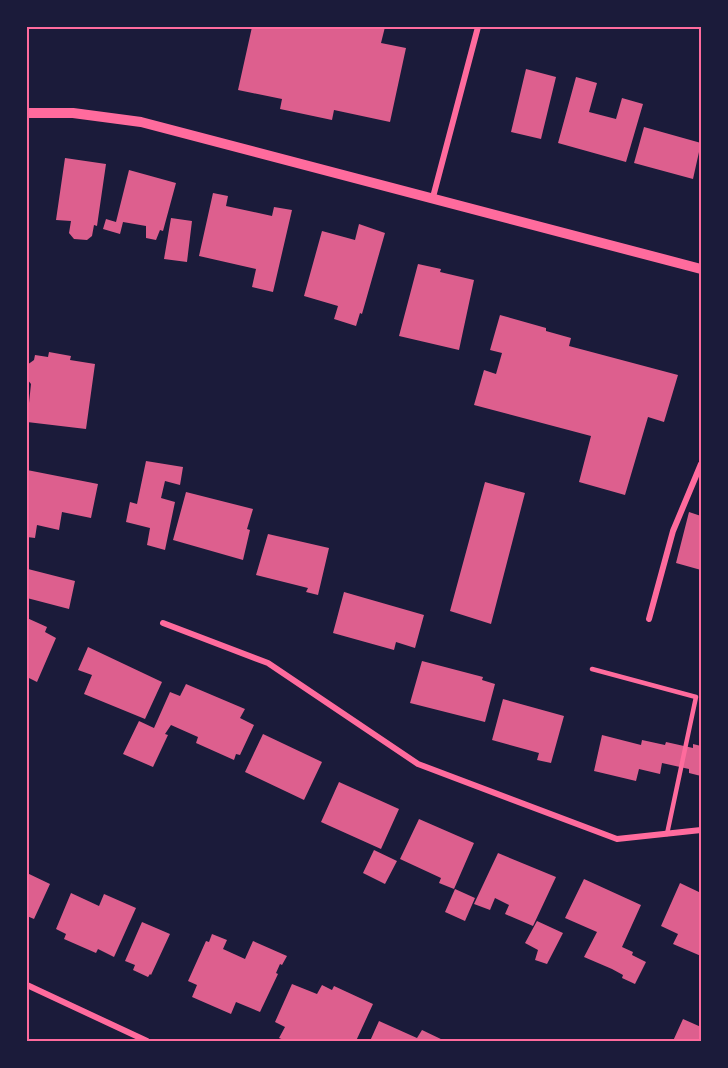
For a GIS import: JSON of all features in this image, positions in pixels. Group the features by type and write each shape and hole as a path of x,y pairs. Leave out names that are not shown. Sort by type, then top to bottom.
{"street":[{"path":"433,197 478,27"},
{"path":"27,113 73,113 141,122 701,269"},
{"path":"649,619 673,531 701,464"},
{"path":"163,623 268,663 418,764 617,839 701,830"},
{"path":"27,985 147,1041"}],"lane":[{"path":"592,669 696,697 667,834"}],"building":[{"path":"252,27 385,27 381,43 406,48 390,122 334,110 332,120 280,109 282,99 238,90"},
{"path":"526,69 556,77 541,139 511,132"},
{"path":"576,77 597,83 589,112 616,119 622,98 643,104 626,162 558,143"},
{"path":"644,127 701,143 693,179 634,163"},
{"path":"65,158 106,164 97,226 94,225 92,236 87,240 74,239 69,233 71,221 56,220"},
{"path":"129,170 176,183 163,231 160,230 156,240 146,238 146,226 123,222 120,234 103,229 106,219 116,222"},
{"path":"213,193 228,196 226,206 272,216 274,207 292,210 273,292 252,287 256,269 199,256"},
{"path":"171,218 192,221 187,262 164,259"},
{"path":"359,224 385,233 362,314 360,313 356,326 334,319 338,306 304,296 322,231 355,240"},
{"path":"418,264 474,280 459,350 399,336"},
{"path":"500,315 546,328 546,331 571,338 569,346 678,375 664,422 648,417 625,495 579,482 591,436 474,405 484,370 496,374 502,353 490,350"},
{"path":"49,352 71,356 70,360 95,364 86,429 27,422 31,384 27,379 27,365 34,360 35,355 48,357"},
{"path":"146,461 183,467 180,485 165,481 161,498 175,502 165,550 147,545 150,528 126,522 130,502 137,504"},
{"path":"27,470 98,484 91,518 62,512 59,530 37,525 35,538 27,537"},
{"path":"485,482 525,493 491,624 450,611"},
{"path":"186,492 253,509 247,529 250,530 243,560 173,540"},
{"path":"689,512 701,516 701,570 676,563"},
{"path":"268,534 329,548 318,595 306,592 308,588 256,575"},
{"path":"28,569 75,581 69,609 27,598"},
{"path":"344,592 424,615 415,648 396,642 394,650 333,633"},
{"path":"27,618 47,627 45,632 56,638 37,682 27,677"},
{"path":"88,647 162,682 145,719 84,694 92,675 78,670"},
{"path":"422,661 483,677 482,680 495,684 485,722 410,703"},
{"path":"186,684 245,709 240,718 254,725 240,755 236,754 234,760 196,743 198,737 171,725 165,734 168,735 153,767 123,754 139,721 154,728 170,692 180,696"},
{"path":"503,699 564,716 551,763 537,760 539,753 492,740"},
{"path":"263,734 322,762 304,800 245,772"},
{"path":"602,735 641,745 642,740 693,748 693,744 701,746 701,776 689,773 689,769 662,763 660,774 639,769 636,781 594,771"},
{"path":"339,782 399,809 381,849 321,822"},
{"path":"419,819 474,843 454,889 439,883 441,878 400,859"},
{"path":"374,850 397,861 385,884 363,873"},
{"path":"498,853 556,877 533,926 505,914 509,905 495,898 490,910 474,904"},
{"path":"27,873 50,884 34,919 27,916"},
{"path":"584,879 641,905 622,947 646,962 635,984 622,978 623,975 612,969 584,957 597,932 565,918"},
{"path":"680,883 701,893 701,956 673,944 678,934 661,926"},
{"path":"455,889 475,898 465,921 445,912"},
{"path":"71,893 99,906 104,894 136,908 114,957 98,949 96,953 64,939 66,934 56,929"},
{"path":"537,921 563,933 547,964 535,960 538,950 525,943"},
{"path":"142,922 170,934 148,977 133,970 135,965 125,961"},
{"path":"212,934 227,940 223,949 245,959 253,941 287,956 282,965 280,964 276,973 278,974 260,1012 236,1002 231,1014 192,997 197,985 188,981 206,941 209,942"},
{"path":"292,984 317,994 322,985 332,990 334,986 373,1004 356,1041 286,1041 279,1038 285,1027 275,1022"},
{"path":"683,1019 701,1027 699,1041 673,1041"},
{"path":"379,1021 417,1038 422,1030 445,1041 370,1041"}]}
